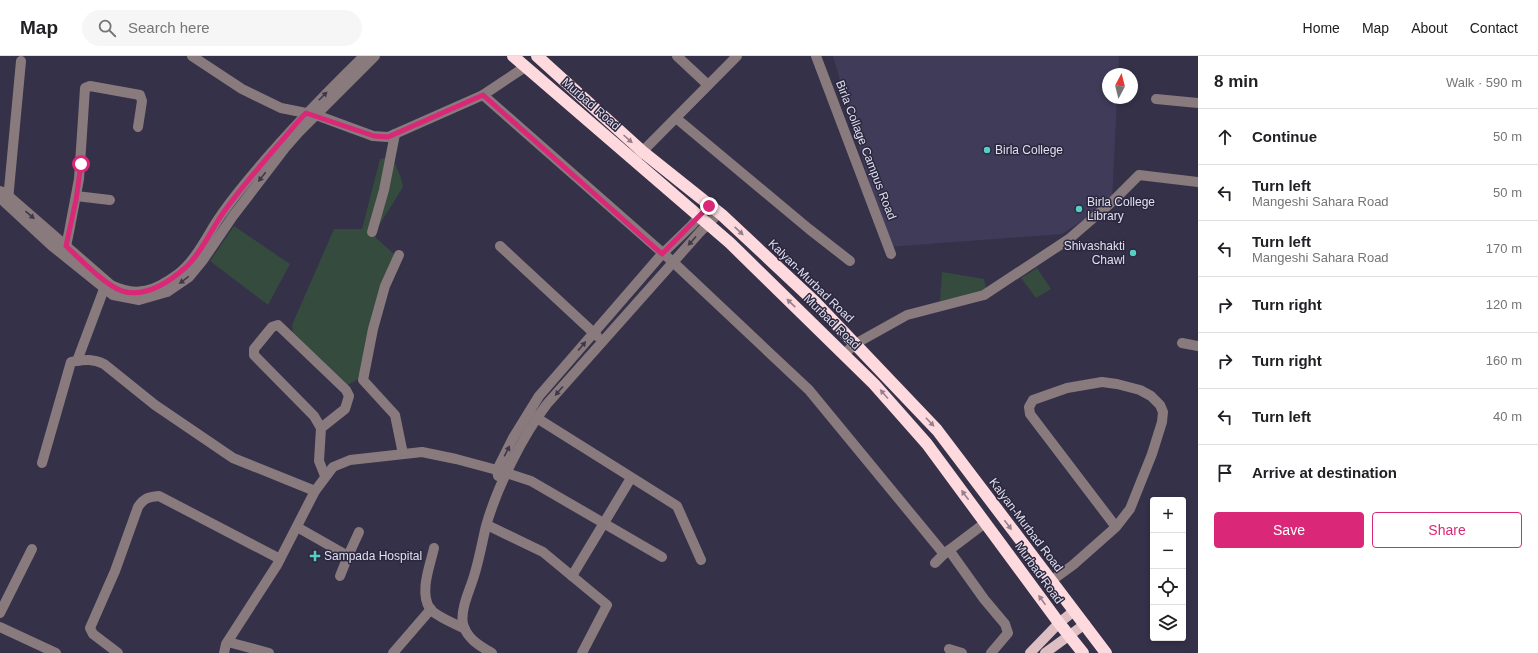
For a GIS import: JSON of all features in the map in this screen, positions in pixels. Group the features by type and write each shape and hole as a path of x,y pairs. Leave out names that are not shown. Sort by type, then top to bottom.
{"highway":[{"name":"Murbad Road","path":"513,56 638,156 730,243 874,384 927,444 1059,623 1083,653"},
{"name":"Kalyan-Murbad Road","path":"537,56 638,156 714,209 815,302 937,430 1106,653"}],"main road":[{"path":"1030,653 1059,623 1074,611"},
{"path":"1045,653 1085,624"}],"street":[{"path":"192,56 248,92 281,108 311,114 374,136 388,137 483,95 526,67"},
{"path":"63,250 111,285 123,291 143,292 158,287 187,267 218,220 241,189 364,56"},
{"path":"0,191 6,200 113,296 139,300 167,292 188,277 203,260 233,216 311,114 375,56"},
{"path":"677,56 708,85"},
{"path":"638,156 737,56"},
{"name":"Birla Collage Campus Road","path":"816,56 891,254"},
{"path":"6,200 21,61"},
{"path":"63,250 76,196 81,164 85,88 90,86 140,95 142,101 138,127"},
{"path":"483,95 662,254 673,262 809,390 1005,624 1008,633 991,653"},
{"path":"1156,99 1198,103"},
{"path":"676,118 809,229 850,260"},
{"path":"372,232 384,190 395,134"},
{"path":"844,354 855,344 908,315 984,295 1069,239 1113,201 1139,175 1198,182"},
{"path":"76,196 110,200"},
{"path":"532,415 603,341 673,262 714,209"},
{"path":"492,653 475,643 465,629 463,622 463,610 499,488 502,472 532,415 539,396 662,254 704,220"},
{"path":"500,246 603,341"},
{"path":"399,255 385,286 373,329 362,380 395,415 403,454"},
{"path":"78,361 104,289"},
{"path":"321,428 345,409 349,396 346,390 278,325 272,327 254,349 254,355 314,416 321,428 319,460 326,476"},
{"path":"1182,343 1198,346"},
{"path":"42,463 70,362 90,359 104,364 155,405 233,458 314,491"},
{"path":"1051,581 1073,565 1116,527 1130,509 1143,478 1162,422 1163,412 1160,405 1151,396 1140,390 1102,382 1067,388 1033,400 1029,407 1030,414 1116,527"},
{"path":"532,415 677,506 701,560"},
{"path":"224,653 228,642 280,559 314,491 333,467 350,460 422,452 456,459 531,481 662,557"},
{"path":"572,576 631,478"},
{"path":"118,653 93,634 90,628 114,571 138,507 143,500 149,496 159,496 280,559"},
{"path":"935,563 946,552 985,523"},
{"path":"487,525 543,552 607,605 582,653"},
{"path":"297,527 348,556"},
{"path":"340,576 359,532"},
{"path":"434,548 425,590 427,601 431,609 465,629"},
{"path":"0,613 32,549"},
{"path":"393,653 431,609"},
{"path":"0,627 56,653"},
{"path":"228,642 269,653"},
{"path":"949,649 962,653"}],"shaded area":[{"name":"Birla College","path":"833,56 1119,56 1118,68 1102,68 1102,104 1117,104 1112,201 1062,234 888,247"}],"green space":[{"path":"388,157 394,161 401,177 403,187 375,232 376,238 394,254 381,286 358,379 346,386 293,336 292,325 334,229 362,229 380,159"},
{"path":"234,226 290,264 268,305 210,261"},
{"path":"1037,268 1051,289 1036,298 1021,278"},
{"path":"942,272 984,279 986,289 973,294 940,301"}],"place":[{"name":"Birla College","path":"987,150"},
{"name":"Birla College Library","path":"1079,209"},
{"name":"Shivashakti Chawl","path":"1133,253"},
{"name":"Sampada Hospital","path":"315,556"}],"route":[{"path":"81,164 76,200 66,246 111,285 123,291 133,292 143,292 158,287 187,267 244,184 306,113 316,115 374,136 388,137 483,95 662,254 709,206"}]}
